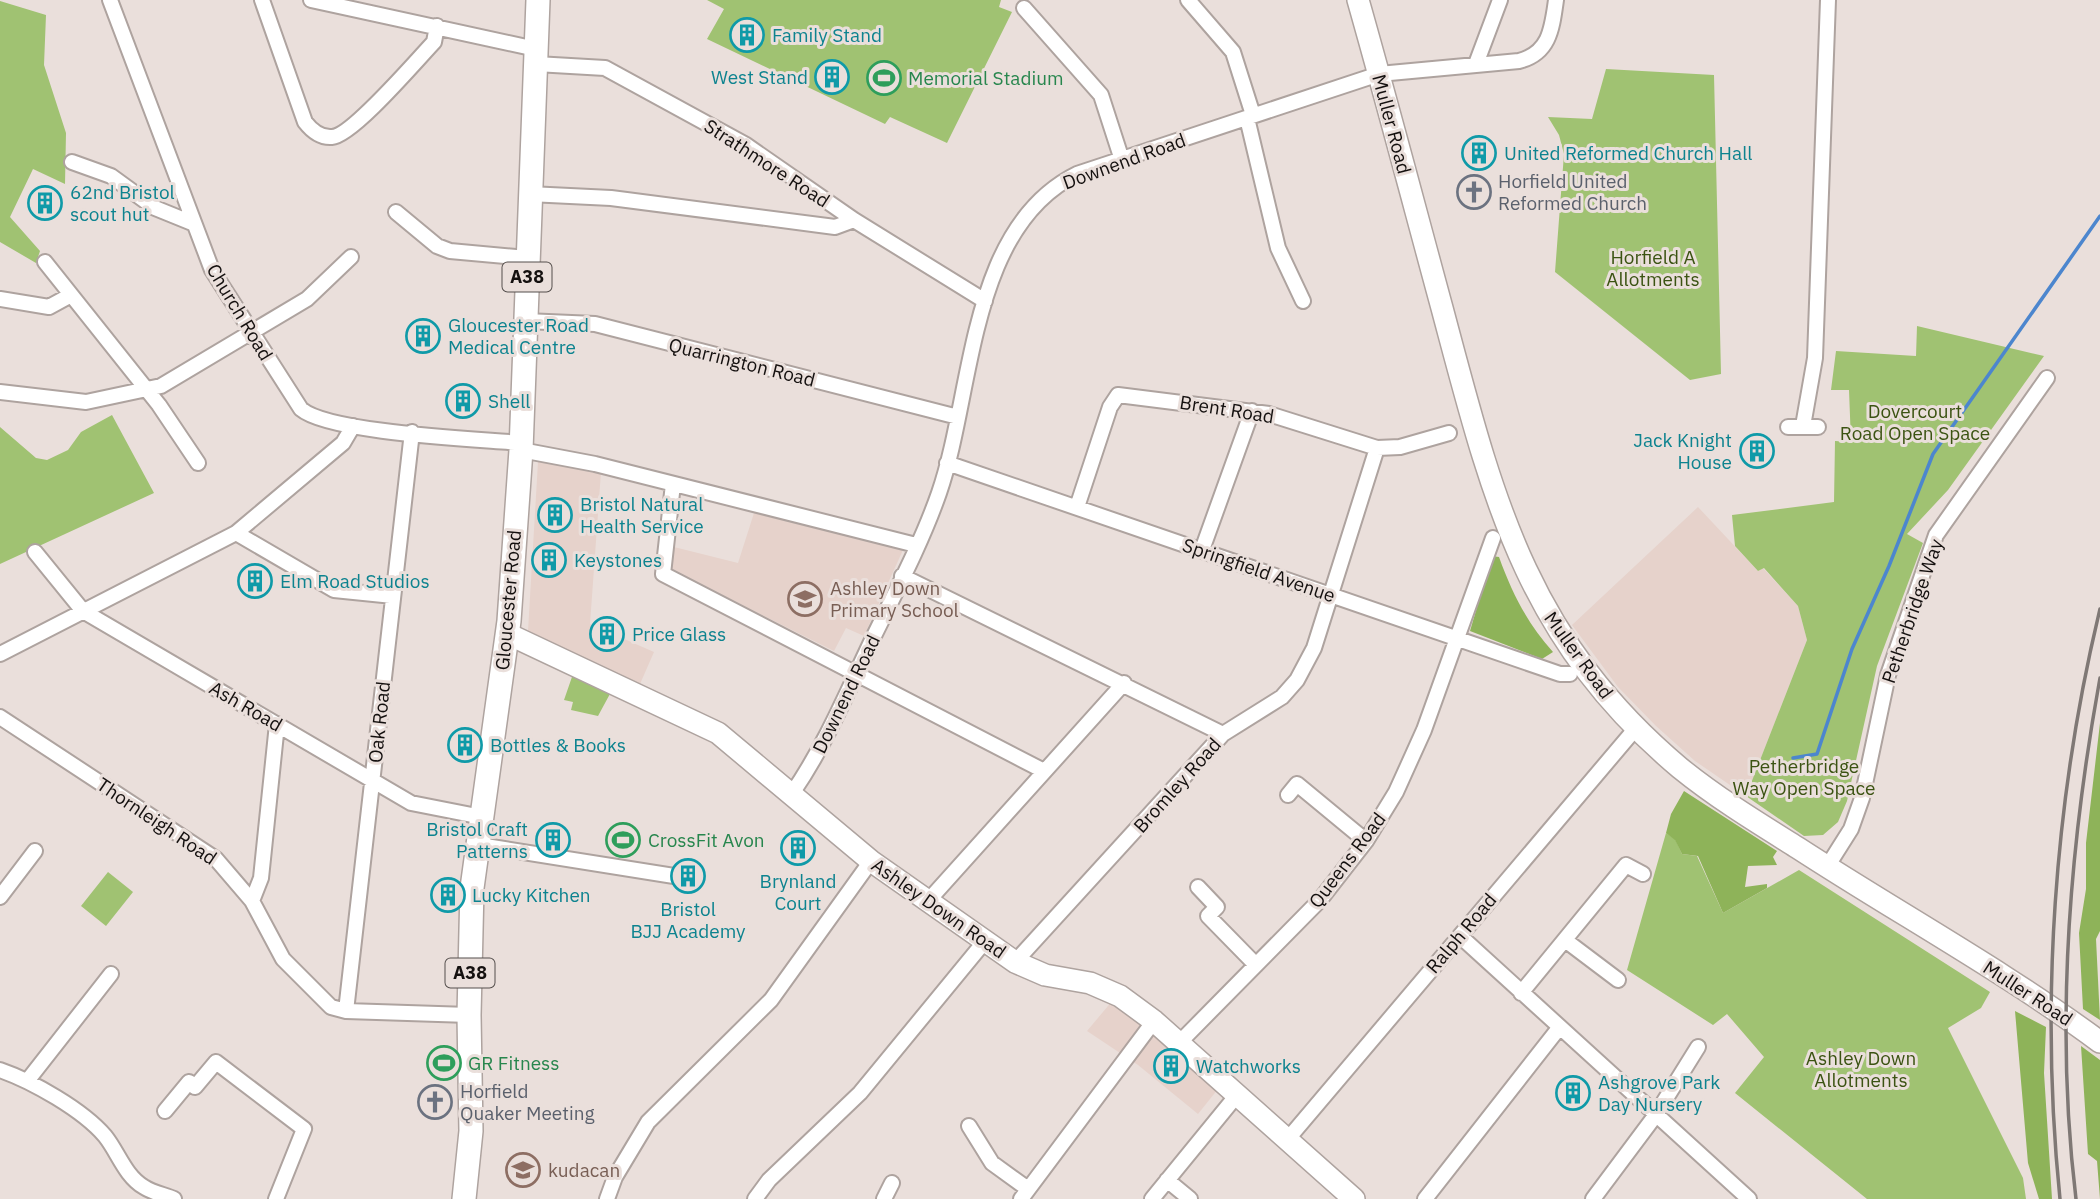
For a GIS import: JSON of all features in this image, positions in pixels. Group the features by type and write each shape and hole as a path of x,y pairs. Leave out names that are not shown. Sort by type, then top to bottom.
{"main road":[{"name":"Gloucester Road","path":"464,1199 471,1131 469,1015 472,888 508,634 521,447 538,0"},
{"name":"Muller Road","path":"1358,0 1379,74 1462,430 1530,582 1570,650 1636,728 1722,799 2007,978 2100,1042"},
{"name":"Ashley Down Road","path":"508,634 718,733 793,792 871,861 1016,962 1045,975 1090,983 1120,996 1154,1021 1354,1199"}],"street":[{"name":"Church Road","path":"110,0 212,270 301,409 318,420 521,447 916,545"},
{"path":"261,0 305,122 312,131 331,137 350,130 434,43 437,26"},
{"name":"Strathmore Road","path":"311,0 437,26 536,57 605,68 746,145 854,220 985,300"},
{"path":"1188,0 1233,52 1278,248 1303,301"},
{"path":"1476,64 1500,0"},
{"name":"Downend Road","path":"793,792 828,735 939,493 985,300 1013,234 1037,201 1058,184 1077,174 1379,74 1519,61 1542,51 1556,0"},
{"path":"1818,426 1795,426 1815,358 1828,0"},
{"path":"1024,8 1101,95 1122,160"},
{"path":"72,162 111,176 155,208 192,223"},
{"path":"529,194 611,198 835,227 854,220"},
{"path":"396,212 437,246 450,251 527,258"},
{"path":"0,392 74,403 148,391 307,299 351,257"},
{"path":"45,262 148,391 198,463"},
{"path":"0,299 49,307 71,295"},
{"name":"Quarrington Road","path":"525,321 595,324 958,417"},
{"name":"Petherbridge Way","path":"1827,867 1851,829 1861,798 1888,675 1936,535 2047,378"},
{"name":"Brent Road","path":"1077,507 1110,407 1118,395 1252,411 1377,448 1400,447 1462,430"},
{"path":"1202,550 1252,411"},
{"path":"0,654 236,533 343,443 353,426"},
{"name":"Oak Road","path":"346,1011 412,432"},
{"name":"Bromley Road","path":"1016,962 1223,734 1283,697 1297,680 1314,648 1377,448"},
{"name":"Springfield Avenue","path":"947,463 1455,639 1560,674 1570,674"},
{"path":"673,484 663,575 1044,771"},
{"path":"236,533 334,590 393,597"},
{"name":"Queens Road","path":"1180,1044 1320,900 1366,841 1396,792 1424,730 1493,538"},
{"name":"Ash Road","path":"35,552 83,611 372,781 422,806 482,817"},
{"path":"902,576 1223,734"},
{"path":"928,901 1124,683"},
{"name":"Thornleigh Road","path":"0,718 202,847 216,859 252,901 283,959 331,1007 346,1011 469,1015"},
{"path":"252,901 261,878 277,724"},
{"name":"Ralph Road","path":"1287,1140 1636,728"},
{"path":"1288,795 1297,784 1366,841"},
{"path":"479,845 674,876"},
{"path":"0,897 35,850"},
{"path":"607,1199 615,1177 648,1122 771,1000 871,861"},
{"path":"1521,993 1626,865 1643,874"},
{"path":"1198,887 1217,907 1208,916 1256,965"},
{"path":"1460,936 1749,1199"},
{"path":"1565,940 1618,980"},
{"path":"755,1199 769,1180 860,1093 985,941"},
{"path":"28,1080 111,974"},
{"path":"969,1126 992,1163 1025,1194 1154,1021"},
{"path":"1425,1199 1559,1028"},
{"path":"1593,1199 1655,1115 1698,1047"},
{"path":"166,1111 189,1082 195,1087 216,1062 304,1129 276,1199"},
{"path":"0,1070 28,1080 91,1123 105,1136 129,1173 144,1187 174,1199"},
{"path":"1152,1199 1237,1095"},
{"path":"1167,1180 1190,1199"},
{"path":"884,1199 892,1183"}],"shaded area":[{"path":"538,462 601,472 590,624 654,652 640,684 528,631"},
{"path":"1698,507 1758,571 1763,568 1798,606 1807,640 1746,796 1695,761 1656,726 1618,687 1572,625"},
{"name":"Ashley Down Primary School","path":"754,513 903,550 864,636 846,628 834,651 672,570 674,547 738,563"},
{"path":"1113,1000 1161,1037 1218,1089 1198,1114 1138,1065 1087,1031"}],"green space":[{"name":"Memorial Stadium","path":"707,0 1001,0 999,7 1012,12 947,143 890,117 885,124 707,39 724,9"},
{"path":"0,1 46,15 44,65 66,133 65,184 33,169 10,217 40,251 36,263 0,242"},
{"name":"Horfield A Allotments","path":"1606,69 1714,75 1721,374 1690,380 1555,272 1564,154 1559,135 1548,117 1592,119"},
{"name":"Dovercourt Road Open Space","path":"1917,326 2044,356 1948,490 1907,534 1923,543 1877,666 1847,801 1838,822 1823,835 1804,836 1746,796 1807,640 1798,606 1764,568 1758,571 1735,546 1732,515 1834,502 1835,441 1851,442 1849,390 1831,390 1836,351 1916,356"},
{"path":"112,415 154,493 0,564 0,427 36,458 47,460 68,450 81,432"},
{"path":"1492,556 1499,557 1521,607 1553,652 1542,659 1470,631"},
{"path":"573,674 611,692 598,716 571,710 573,702 564,700"},
{"path":"2100,723 2100,931 2096,939 2100,1020 2083,1009 2079,933 2086,889 2086,843"},
{"path":"1684,791 1777,851 1773,857 1777,865 1748,866 1745,887 1767,884 1767,888 1723,913 1698,856 1682,854 1675,840 1666,833 1671,814"},
{"name":"Ashley Down Allotments","path":"1666,833 1675,839 1682,854 1697,856 1723,913 1799,870 1990,992 1981,1008 1948,1028 2023,1178 2026,1199 1867,1199 1735,1093 1764,1057 1727,1014 1713,1025 1627,970"},
{"path":"108,872 133,892 106,926 81,906"},
{"path":"2015,1011 2046,1027 2044,1073 2052,1199 2039,1199 2028,1163"},
{"path":"2081,1046 2100,1060 2100,1199 2097,1161 2088,1154"}],"waterway":[{"path":"1793,758 1817,754 1852,649 1889,566 1933,454 2100,216"}],"railway":[{"path":"2060,1199 2051,1051 2055,902 2072,754 2100,609"},
{"path":"2076,1199 2067,1069 2068,938 2080,807 2100,678"}],"place":[{"name":"Family Stand","path":"747,35"},
{"name":"West Stand","path":"832,77"},
{"name":"Memorial Stadium","path":"884,78"},
{"name":"United Reformed Church Hall","path":"1479,153"},
{"name":"Horfield United Reformed Church","path":"1474,192"},
{"name":"62nd Bristol scout hut","path":"45,203"},
{"name":"Gloucester Road Medical Centre","path":"423,336"},
{"name":"Shell","path":"463,401"},
{"name":"Jack Knight House","path":"1757,451"},
{"name":"Bristol Natural Health Service","path":"555,515"},
{"name":"Keystones","path":"549,560"},
{"name":"Elm Road Studios","path":"255,581"},
{"name":"Ashley Down Primary School","path":"805,599"},
{"name":"Price Glass","path":"607,634"},
{"name":"Bottles & Books","path":"465,745"},
{"name":"Bristol Craft Patterns","path":"553,840"},
{"name":"CrossFit Avon","path":"623,840"},
{"name":"Brynland Court","path":"798,848"},
{"name":"Bristol BJJ Academy","path":"688,876"},
{"name":"Lucky Kitchen","path":"448,895"},
{"name":"GR Fitness","path":"444,1063"},
{"name":"Watchworks","path":"1171,1066"},
{"name":"Ashgrove Park Day Nursery","path":"1573,1093"},
{"name":"Horfield Quaker Meeting","path":"435,1102"},
{"name":"kudacan","path":"523,1170"}],"park label":[{"name":"Petherbridge Way Open Space","path":"1804,777"}]}
